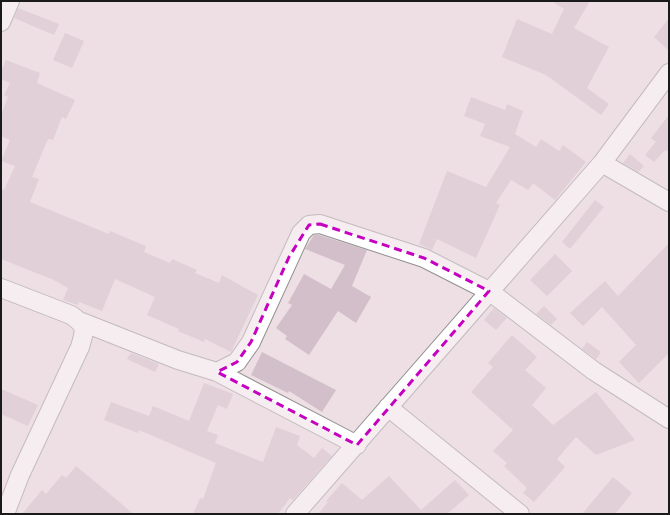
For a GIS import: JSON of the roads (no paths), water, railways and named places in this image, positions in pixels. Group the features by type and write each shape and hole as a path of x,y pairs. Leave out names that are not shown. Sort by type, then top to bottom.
{"street":[{"path":"1,22 10,1"},
{"path":"295,514 357,445 489,290 602,163 669,73"},
{"path":"602,163 669,202"},
{"path":"217,372 237,362 252,342 301,233 309,225 320,224 424,258 489,290 594,371 669,419"},
{"path":"1,288 71,315 82,322 178,360 217,372 357,445"},
{"path":"5,514 20,475 80,347 84,332 82,322"},
{"path":"388,407 520,514"}]}
